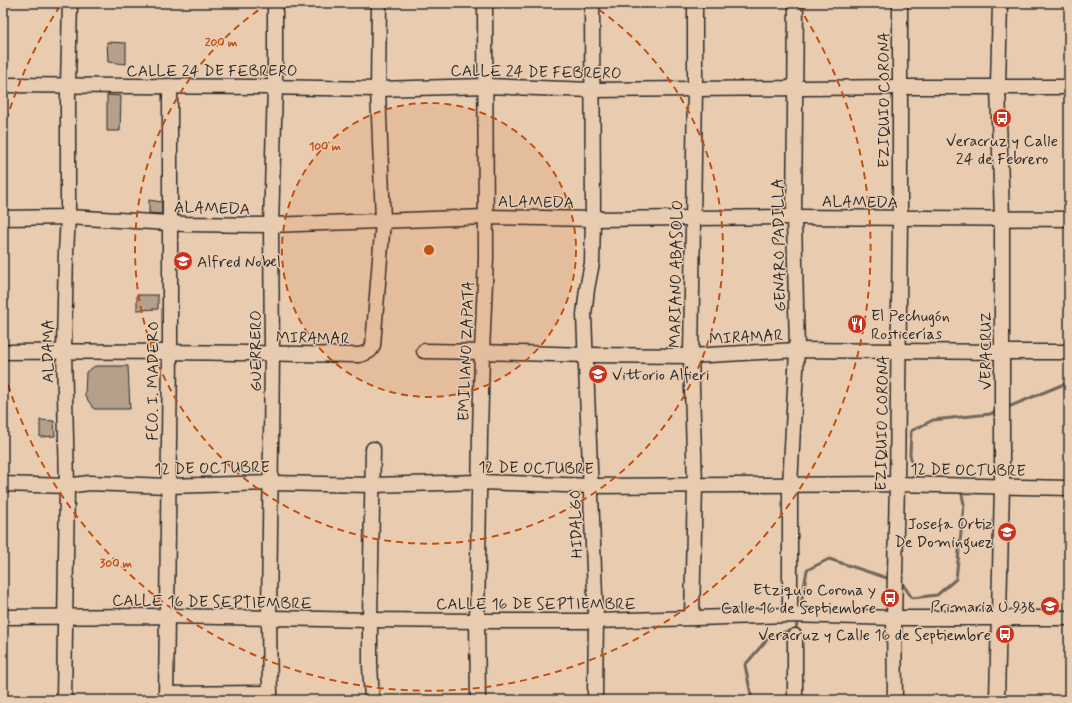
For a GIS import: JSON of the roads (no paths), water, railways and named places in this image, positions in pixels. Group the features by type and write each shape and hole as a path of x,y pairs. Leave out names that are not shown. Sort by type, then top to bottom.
{"street":[{"name":"ALDAMA","path":"64,700 67,486 64,350 68,217 68,85 70,3"},
{"name":"GUERRERO","path":"270,696 269,618 272,354 271,225 276,87 275,3"},
{"path":"379,3 378,89 383,221"},
{"name":"EMILIANO ZAPATA","path":"478,700 477,621 482,352 486,258 485,3"},
{"name":"HIDALGO","path":"592,3 592,263 586,289 584,315 596,621 595,694"},
{"name":"MARIANO ABASOLO","path":"692,617 695,485 691,356 695,3"},
{"name":"GENARO PADILLA","path":"790,615 790,486 797,350 794,217 796,3"},
{"name":"EZIQUIO CORONA","path":"895,700 894,592 897,484 900,219 900,3"},
{"name":"VERACRUZ","path":"997,700 1002,486 1002,219 998,86 1000,3"},
{"name":"CALLE 24 DE FEBRERO","path":"3,84 378,89 486,86 592,90 998,86 1069,87"},
{"name":"FCO. I. MADERO","path":"166,697 170,353 170,86"},
{"name":"ALAMEDA","path":"3,218 68,217 169,223 271,225 485,217 593,219 794,217 900,219 1069,219"},
{"name":"MIRAMAR","path":"3,352 64,350 170,353 360,355 369,352 372,349 383,221"},
{"name":"MIRAMAR","path":"424,351 691,356 797,350 1069,352"},
{"path":"372,700 370,620 373,521 373,449"},
{"name":"12 DE OCTUBRE","path":"3,484 67,486 89,483 168,486 271,483 372,485 480,482 591,486 790,486 897,484 1069,488"},
{"name":"CALLE 16 DE SEPTIEMBRE","path":"3,617 167,616 477,621 596,621 790,615 894,618 1069,618"},
{"path":"795,636 795,700"},
{"path":"166,697 270,696"}],"waterway":[{"path":"1006,408 1069,382"},
{"path":"915,477 910,454 911,431 933,420 990,414 997,411"},
{"path":"900,582 912,598 937,595 956,579 964,504 961,490"},
{"path":"800,611 807,570 829,559 890,579"},
{"path":"752,700 745,665 770,636 796,629 798,618"}],"place":[{"name":"Veracruz y Calle 24 de Febrero","path":"1002,118"},
{"name":"Alfred Nobel","path":"183,261"},
{"name":"El Pechugón Rosticerías","path":"857,324"},
{"name":"Vittorio Alfieri","path":"598,374"},
{"name":"Josefa Ortiz De Dominguez","path":"1007,532"},
{"name":"Etziquio Corona y Calle 16 de Septiembre","path":"890,598"},
{"name":"Primaria U 938","path":"1050,606"},
{"name":"Veracruz y Calle 16 de Septiembre","path":"1005,634"}]}
